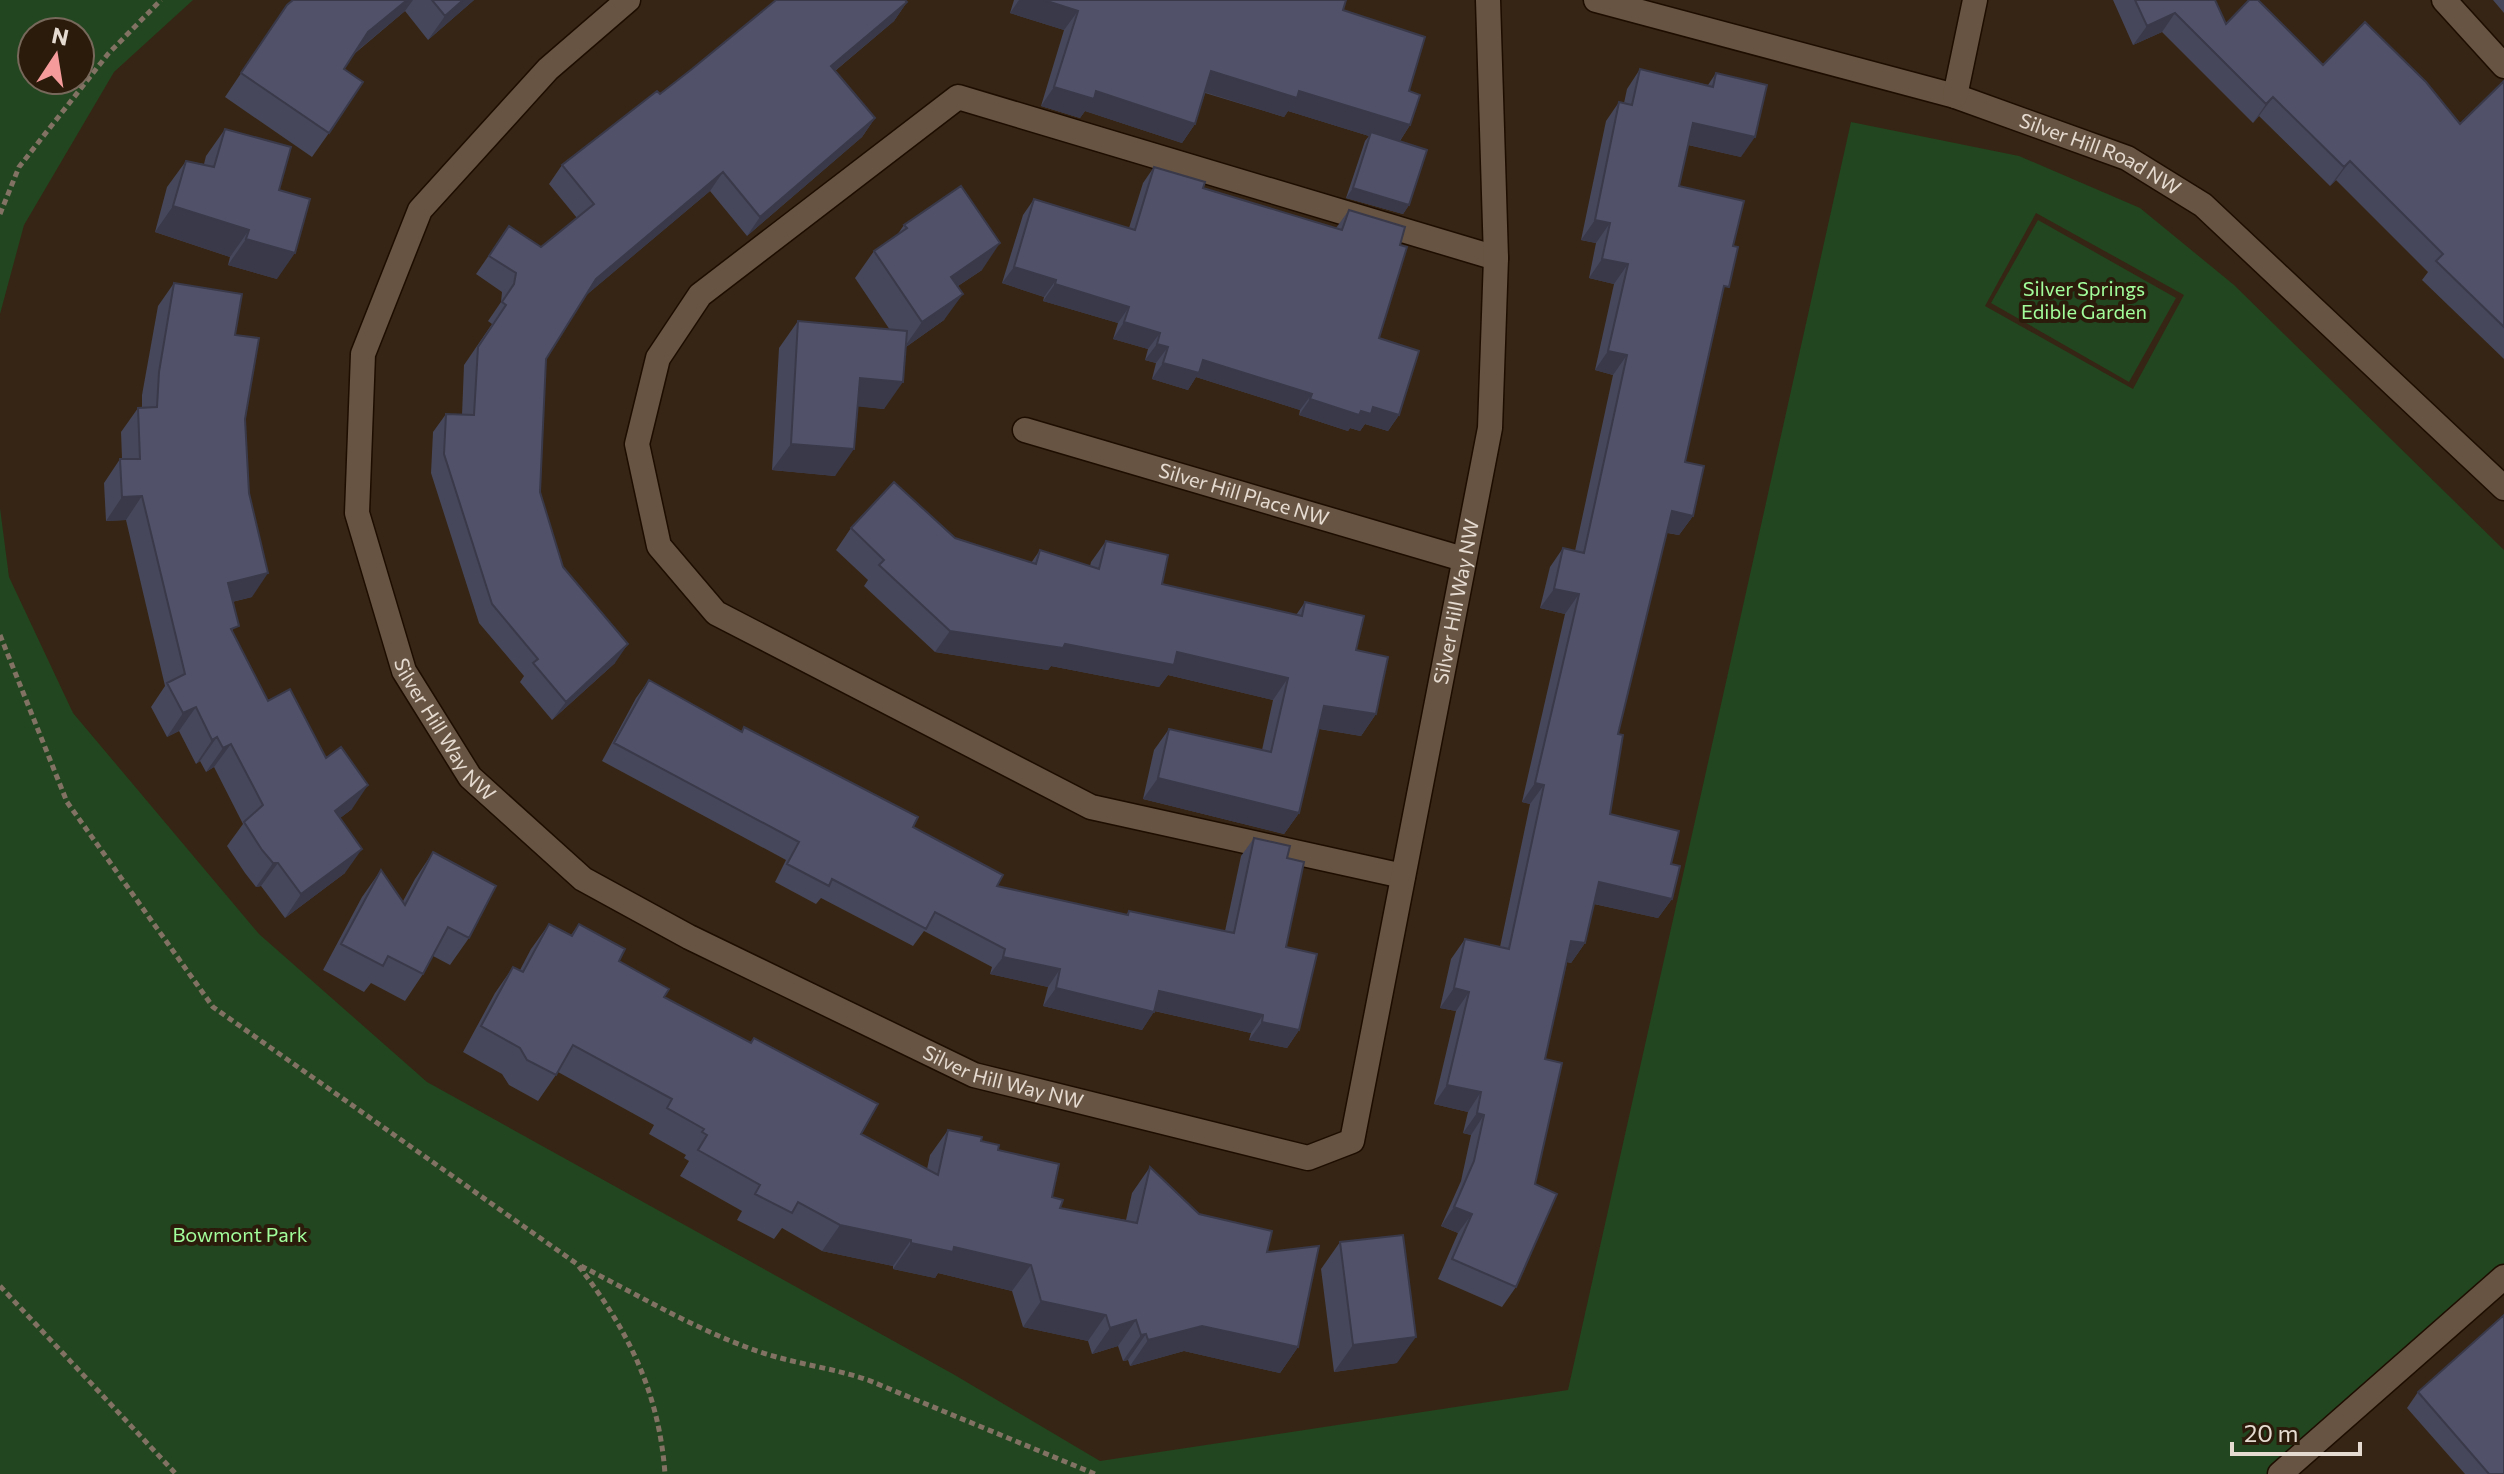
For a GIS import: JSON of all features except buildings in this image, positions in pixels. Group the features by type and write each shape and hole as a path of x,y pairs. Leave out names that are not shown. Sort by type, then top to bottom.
{"street":[{"name":"Silver Hill Way NW","path":"628,0 548,69 420,210 363,354 357,513 404,671 470,777 583,879 689,937 974,1075 1308,1158 1352,1141 1490,428 1496,258 1488,0"},
{"name":"Silver Hill Road NW","path":"1596,0 1955,96 2127,158 2203,205 2504,488"},
{"path":"1955,96 1975,0"},
{"path":"2444,0 2504,66"},
{"path":"1403,876 1091,807 716,613 659,546 637,444 658,358 700,295 958,97 1496,258"},
{"name":"Silver Hill Place NW","path":"1025,430 1463,559"},
{"path":"2280,1474 2504,1277"}],"path":[{"path":"0,214 19,167 108,54 161,0"},
{"path":"0,635 67,802 213,1007 577,1264 708,1330 762,1353 827,1367 868,1380 1095,1474"},
{"path":"577,1264 614,1312 639,1366 662,1434 665,1474"},
{"path":"0,1286 176,1474"}],"green space":[{"path":"0,0 193,0 114,72 24,225 0,314"},
{"name":"Bowmont Park","path":"1851,122 2019,156 2140,208 2234,285 2504,550 2504,1268 2281,1474 0,1474 0,508 9,577 73,713 259,934 427,1082 953,1374 1100,1461 1568,1390","holes":["2036,213 2184,295 2133,389 1985,306"]},
{"name":"Silver Springs Edible Garden","path":"2038,220 2176,298 2129,382 1991,303"}]}
